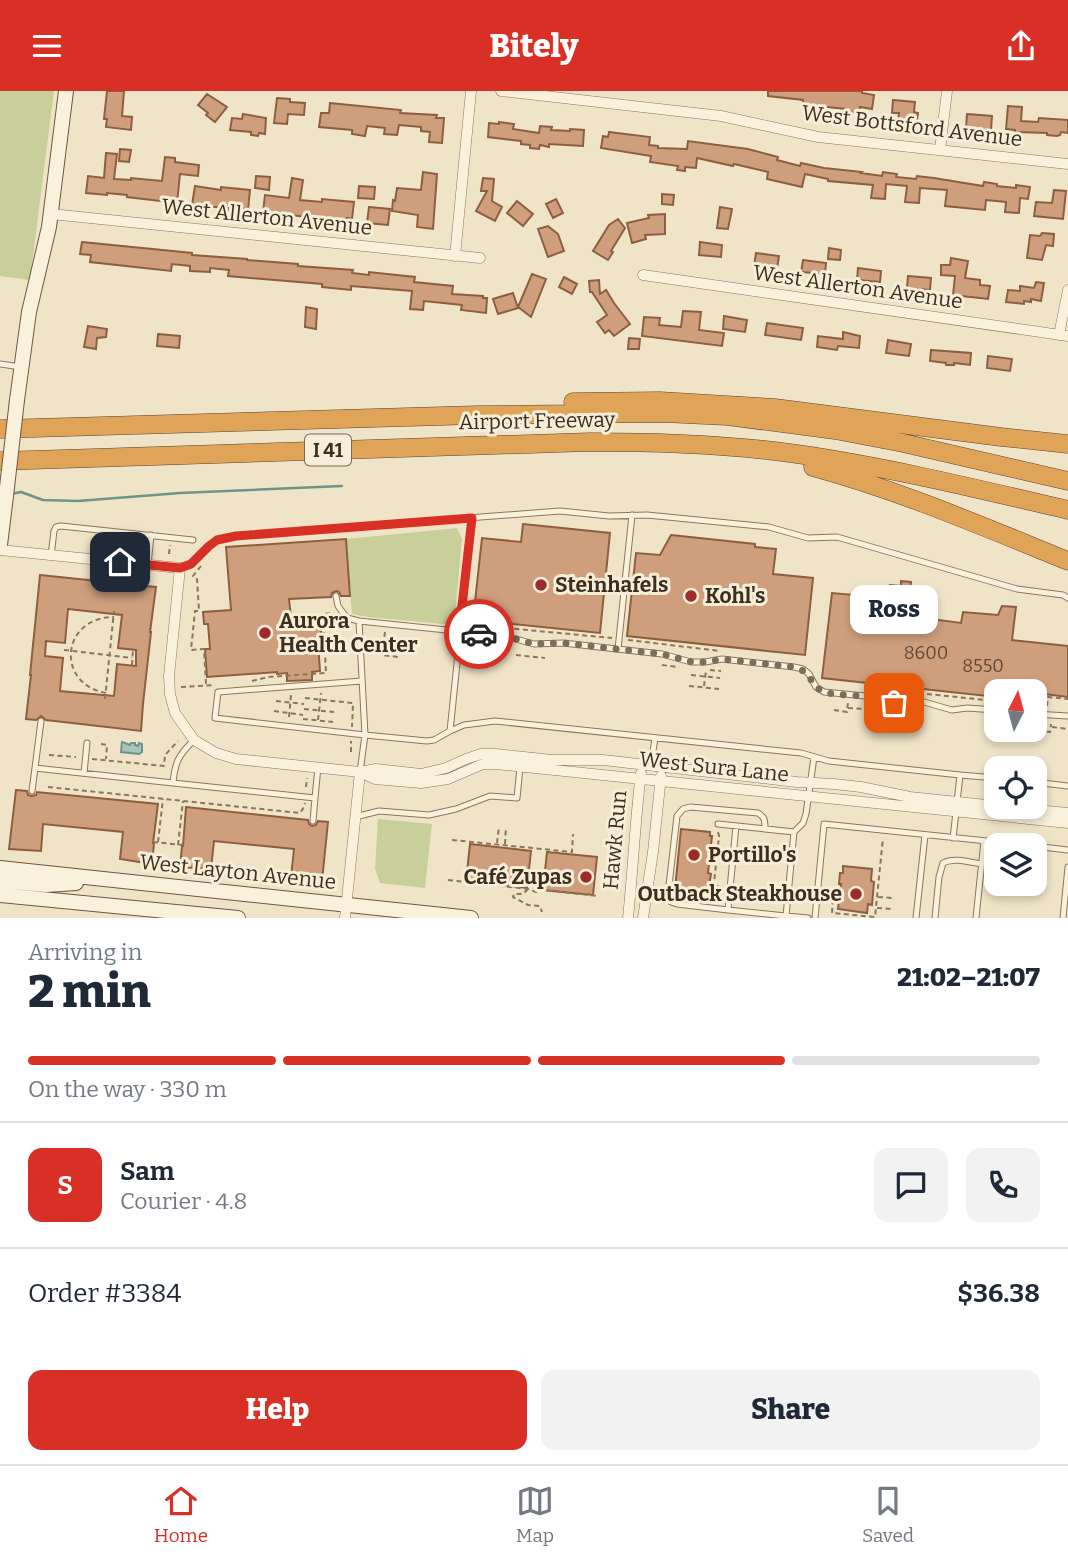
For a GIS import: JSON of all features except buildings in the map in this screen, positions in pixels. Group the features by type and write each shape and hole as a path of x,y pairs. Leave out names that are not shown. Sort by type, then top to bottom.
{"highway":[{"path":"477,415 556,403 713,403 787,409 1068,444"},
{"name":"Airport Freeway","path":"0,429 477,415 663,413 727,416 835,430 1068,481"},
{"name":"Airport Freeway","path":"0,461 576,442 655,442 796,454 881,468 1068,510"},
{"path":"655,442 679,454 809,466 856,479 904,495 1068,561"}],"main road":[{"path":"0,548 29,311 51,214 66,91"},
{"name":"West Layton Avenue","path":"0,868 345,911 471,918"},
{"path":"0,881 46,885 112,880"},
{"path":"0,895 239,918"}],"street":[{"path":"455,256 471,91"},
{"name":"West Bottsford Avenue","path":"501,91 721,116 818,137 1068,164"},
{"path":"940,150 947,91"},
{"name":"West Allerton Avenue","path":"51,214 480,258"},
{"name":"West Allerton Avenue","path":"643,275 1063,335"},
{"path":"1063,335 1068,290"},
{"path":"0,548 51,556 180,568"},
{"name":"West Sura Lane","path":"180,568 169,675 175,713 194,740 216,753 236,759 360,772 376,779 421,783 448,779 484,764 603,760 861,787 957,807 1068,823"},
{"name":"West Sura Lane","path":"521,762 808,796 957,807 984,806"},
{"name":"Hawk Run","path":"628,918 642,765"},
{"name":"Hawk Run","path":"643,918 662,768"},
{"path":"345,911 360,772"},
{"path":"1047,811 1068,813"}],"lane":[{"path":"0,364 21,367"},
{"path":"180,568 191,564 217,540 236,536 560,511 609,516 646,515 769,527 808,538 837,537 1017,589 1068,598"},
{"path":"618,649 632,515"},
{"path":"450,731 472,518"},
{"path":"51,556 54,531 61,526 193,540"},
{"path":"141,586 151,535"},
{"path":"336,596 338,606 346,618 359,621 505,636 534,644 563,643 662,654 692,662 722,659 794,667 809,674 816,687 824,692 865,696 894,703 924,702 952,710 984,709"},
{"path":"359,621 365,735 360,772"},
{"path":"362,681 218,692 215,718 427,741 464,725 495,722 801,753 829,761 984,777"},
{"path":"1047,715 1068,716"},
{"path":"32,791 41,720"},
{"path":"642,765 652,758 655,738"},
{"path":"173,783 174,768 179,755 194,740"},
{"path":"84,773 87,743"},
{"path":"786,916 794,832 803,823 814,757"},
{"path":"652,758 662,768"},
{"path":"354,817 379,811 429,815 456,809 491,796 517,798 521,762"},
{"path":"313,821 317,767"},
{"path":"35,768 315,798"},
{"path":"953,838 960,775"},
{"path":"1047,784 1068,786"},
{"path":"765,829 765,820 758,813 690,807 683,809 677,816 668,894 671,902 808,918"},
{"path":"718,824 794,832"},
{"path":"815,918 824,824 984,841 976,918"},
{"path":"727,910 736,826"},
{"path":"916,918 925,835"},
{"path":"1047,848 1068,850"},
{"path":"935,918 943,863 957,860 981,864"},
{"path":"1063,918 1068,867"}],"path":[{"path":"193,576 197,579 199,611 195,611 191,650 204,649 206,685"},
{"path":"105,699 114,611"},
{"path":"248,683 268,677 326,673 323,614 334,613"},
{"path":"106,693 92,689 78,677 72,664 71,651 75,636 87,623 114,617"},
{"path":"386,624 382,655 398,657"},
{"path":"383,642 400,644"},
{"path":"488,644 517,647"},
{"path":"132,665 133,649"},
{"path":"64,650 132,657"},
{"path":"516,655 545,658"},
{"path":"662,665 681,668"},
{"path":"704,687 706,670"},
{"path":"691,675 720,678"},
{"path":"318,720 320,684"},
{"path":"181,687 220,685"},
{"path":"289,718 291,686"},
{"path":"690,686 719,689"},
{"path":"1047,706 1048,697 1068,699"},
{"path":"305,698 353,703 352,727"},
{"path":"276,701 304,704"},
{"path":"834,710 847,712 848,701"},
{"path":"847,708 864,709"},
{"path":"304,709 334,712"},
{"path":"892,720 904,721 905,709"},
{"path":"275,711 333,722"},
{"path":"905,716 922,718"},
{"path":"1047,731 1051,731 1052,720"},
{"path":"1051,727 1068,729"},
{"path":"351,740 351,752"},
{"path":"91,759 164,767 165,755 178,741"},
{"path":"101,744 107,745 106,760"},
{"path":"49,755 79,758"},
{"path":"306,791 307,778"},
{"path":"48,787 300,813 305,804"},
{"path":"158,842 163,799"},
{"path":"178,845 183,801"},
{"path":"713,892 718,824"},
{"path":"497,844 499,827"},
{"path":"504,845 506,827"},
{"path":"714,886 833,898 832,913 875,917 883,830"},
{"path":"453,840 572,852 573,834"},
{"path":"153,842 183,845"},
{"path":"448,880 598,896"},
{"path":"528,889 523,894 514,894 513,897 528,905 540,905 541,912"},
{"path":"877,897 893,898"},
{"path":"876,908 892,909"}],"green space":[{"path":"0,91 54,91 30,280 0,276"},
{"path":"457,528 462,539 454,625 352,614 346,539"},
{"path":"378,819 432,824 425,888 380,883 375,869"}],"water":[{"path":"122,742 130,745 135,743 138,746 139,743 142,744 142,752 121,752"}],"waterway":[{"path":"11,494 21,492 43,500 78,501 180,493 342,486"}],"way so far":[{"path":"479,634 505,636 534,644 563,643 662,654 692,662 722,659 794,667 809,674 816,687 824,692 865,696 894,703"}],"place":[{"name":"Steinhafels","path":"541,585"},
{"name":"Kohl's","path":"691,596"},
{"name":"Aurora Health Center","path":"265,633"},
{"name":"Ross","path":"894,703"},
{"name":"Portillo's","path":"694,855"},
{"name":"Café Zupas","path":"586,877"},
{"name":"Outback Steakhouse","path":"856,894"}],"route":[{"path":"120,562 180,568 191,564 217,540 236,536 472,518 459,632 479,634"}]}
